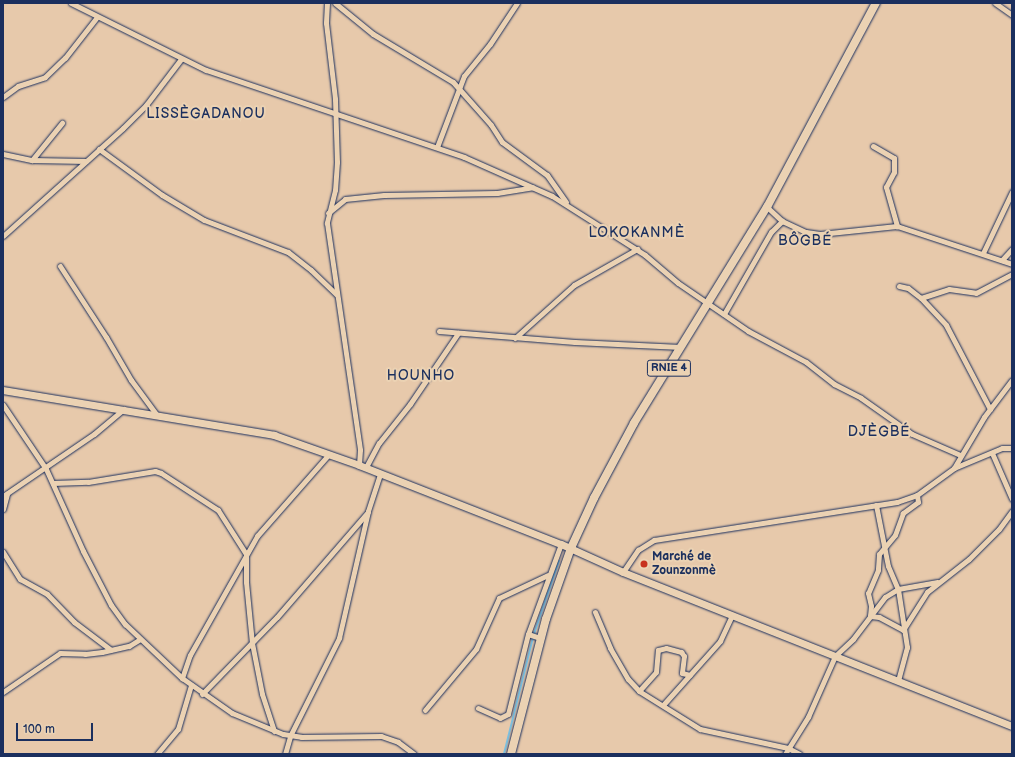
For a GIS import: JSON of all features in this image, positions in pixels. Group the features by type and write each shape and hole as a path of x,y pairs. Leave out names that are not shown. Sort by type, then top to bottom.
{"main road":[{"name":"RNIE 4","path":"511,754 534,636 571,548 631,430 767,207 876,3"}],"street":[{"path":"70,3 206,70 336,112 437,148 533,187 567,205 637,249 678,283 748,331 806,362 834,384 861,398 912,434 960,455"},
{"path":"327,3 326,23 336,112 336,185 327,215 336,294 363,466"},
{"path":"335,3 345,9 373,34 458,88 491,125 502,142 547,175 567,205"},
{"path":"437,148 458,88 517,3"},
{"path":"995,3 1012,15"},
{"path":"3,97 18,86 45,77 65,58 98,17"},
{"path":"3,236 146,105 181,59"},
{"path":"32,160 62,123"},
{"path":"873,146 894,158 894,172 886,187 897,226"},
{"path":"99,149 156,191 199,217 292,255 336,294"},
{"path":"3,154 32,160 86,161"},
{"path":"327,215 345,199 384,195 497,193 533,187"},
{"path":"983,253 1012,192"},
{"path":"767,207 782,221 792,227 820,234 897,226 944,243 983,253 1012,264"},
{"path":"724,314 771,232 782,221"},
{"path":"515,338 574,285 637,249"},
{"path":"1002,260 1012,249"},
{"path":"60,266 95,318 131,380 156,414"},
{"path":"921,298 949,289 976,293 1012,274"},
{"path":"899,286 908,288 921,298 946,325 990,409"},
{"path":"439,331 458,334 515,338 682,347"},
{"path":"363,466 410,404 458,334"},
{"path":"954,468 960,455 990,409 1012,380"},
{"path":"3,384 6,390 255,430 329,454 561,544 623,572 1012,726"},
{"path":"3,405 46,469 83,551 111,605 125,624 182,678 202,694 232,713 290,736 381,736 398,742 414,754"},
{"path":"3,509 5,495 46,469 124,409"},
{"path":"623,572 638,550 654,540 876,505 917,495 954,468 1002,448 1012,446"},
{"path":"992,453 1012,499"},
{"path":"182,678 190,655 246,554 267,524 329,454"},
{"path":"53,483 88,482 147,472 161,472 218,510 246,554 246,582 252,643 262,694 274,730"},
{"path":"286,753 290,736 339,638 368,511 380,473"},
{"path":"903,630 879,617 870,616 871,613 868,593 878,570 880,554 895,535 903,514 918,502 917,495"},
{"path":"876,505 888,566 898,589 906,655 898,681"},
{"path":"202,694 252,643 368,511"},
{"path":"903,630 918,604 938,582 962,567 999,529 1012,511"},
{"path":"478,708 500,718 508,714 534,636 548,575 561,544"},
{"path":"3,552 20,580 47,594 86,632 111,650"},
{"path":"878,570 888,566"},
{"path":"425,710 476,649 499,598 548,575"},
{"path":"785,754 808,717 835,656 853,639 871,613 885,597 898,589 938,582"},
{"path":"595,612 610,648 628,679 639,692 711,733 788,748 800,754"},
{"path":"662,705 720,641 732,615"},
{"path":"3,692 60,653 85,654 111,650 129,646 140,639"},
{"path":"639,692 656,672 658,650 666,648 681,652 684,656 682,673 690,675"},
{"path":"158,754 178,729 191,685"}],"waterway":[{"path":"534,634 559,561"},
{"path":"504,754 533,638"}],"place":[{"name":"Marché de Zounzonmè","path":"644,564"}],"district":[{"name":"LISSÈGADANOU","path":"206,114"},
{"name":"LOKOKANMÈ","path":"637,233"},
{"name":"BÔGBÉ","path":"805,241"},
{"name":"HOUNHO","path":"421,376"},
{"name":"DJÈGBÉ","path":"879,432"}]}
